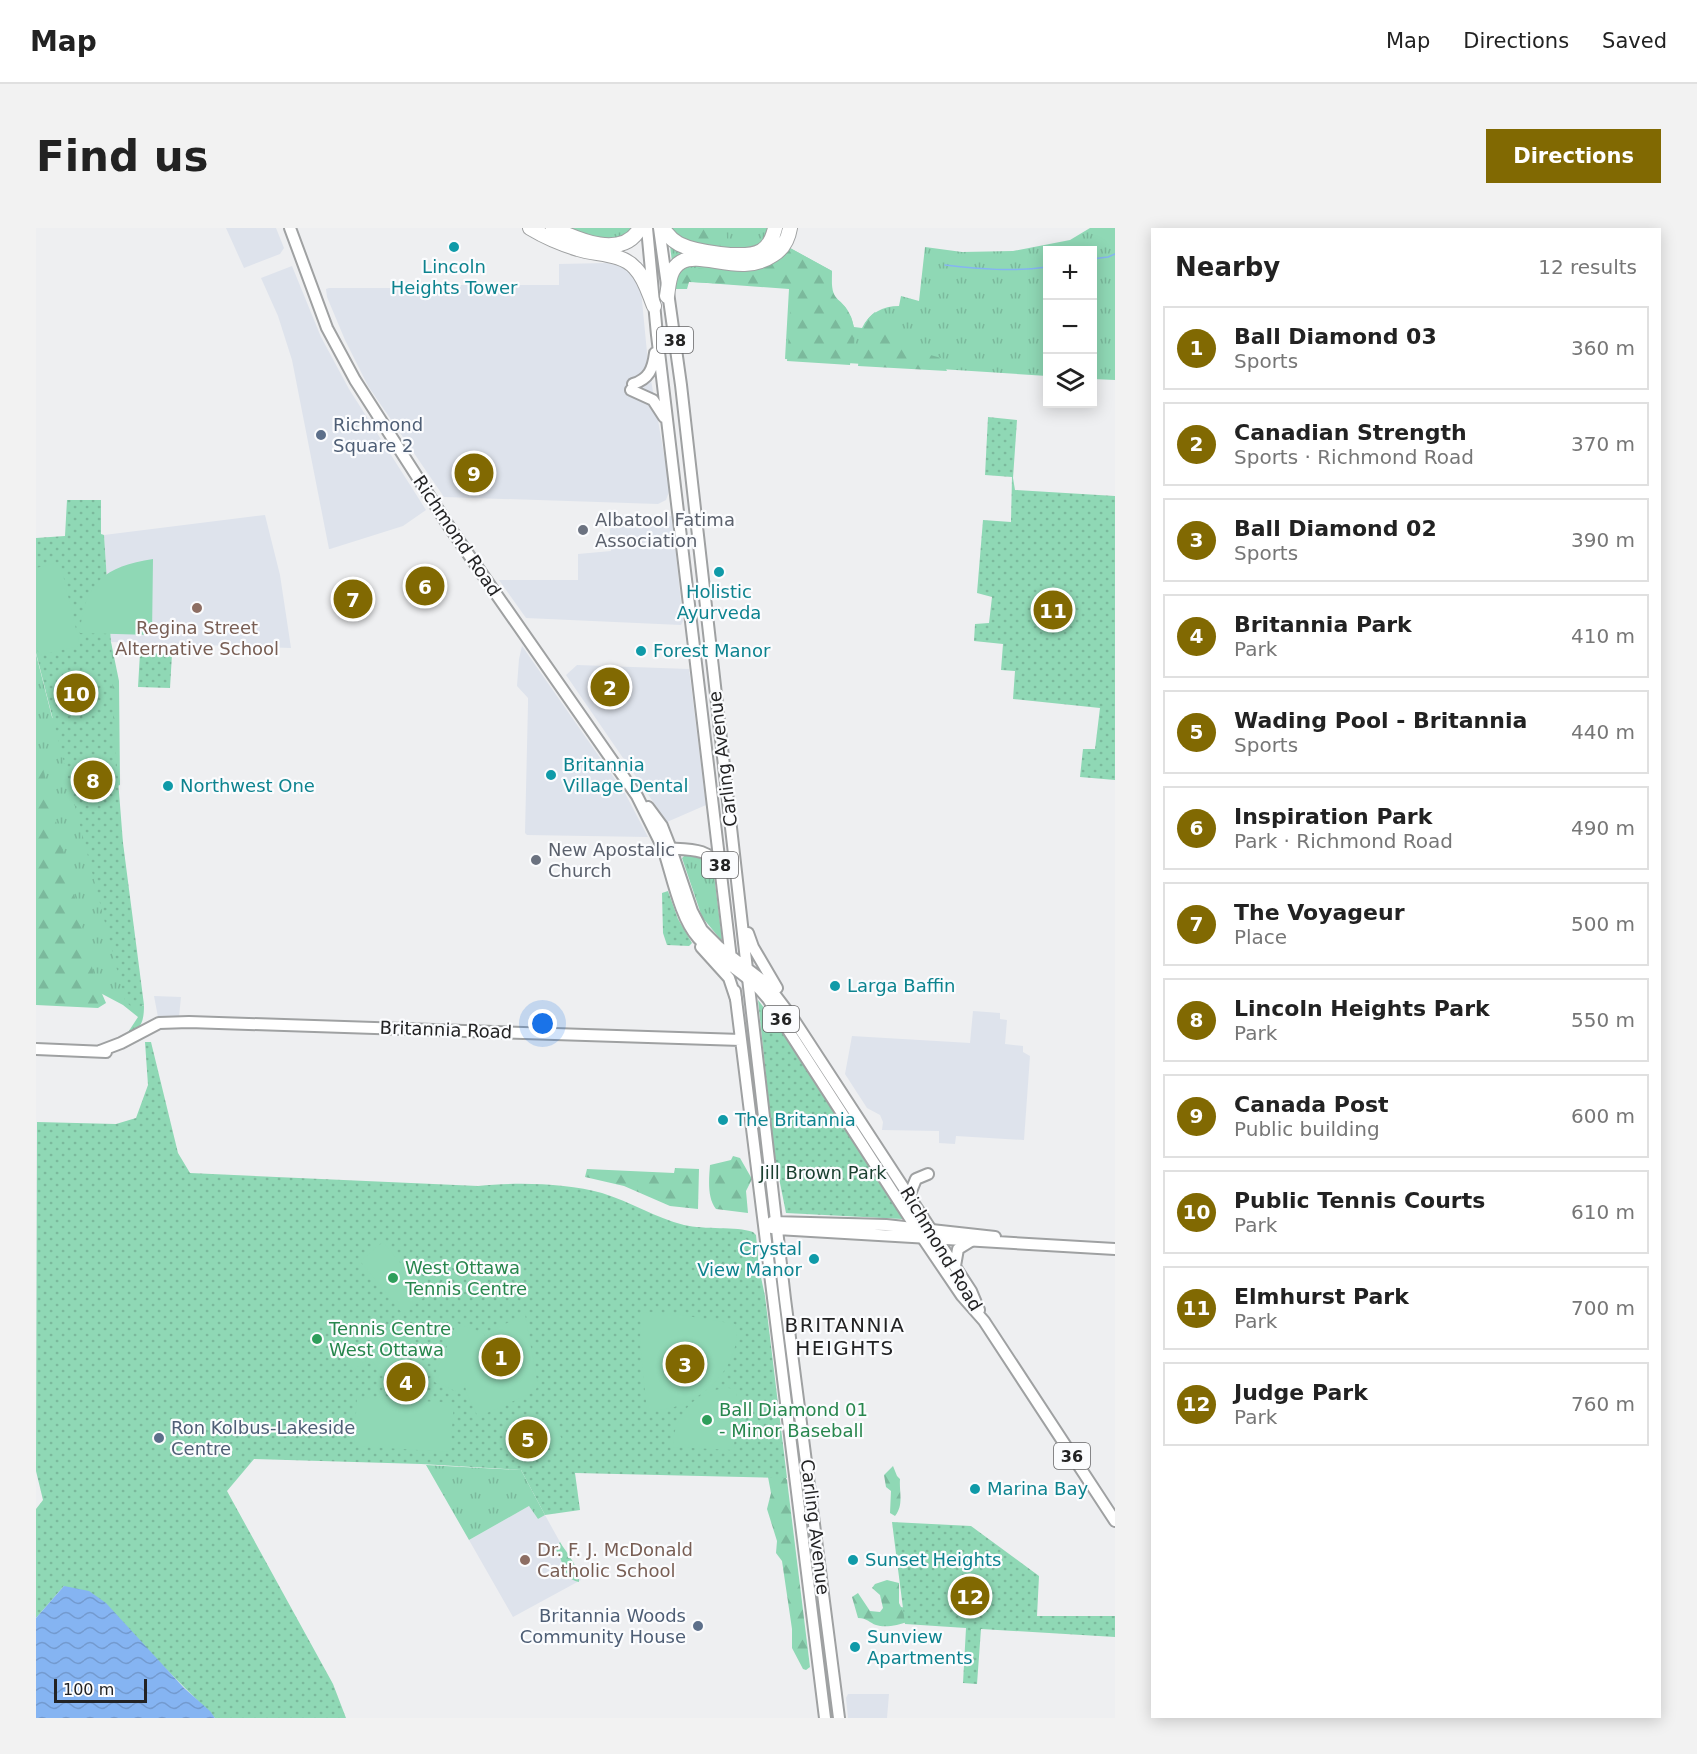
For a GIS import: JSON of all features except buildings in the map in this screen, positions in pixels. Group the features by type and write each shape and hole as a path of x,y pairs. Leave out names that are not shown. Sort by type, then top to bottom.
{"highway":[{"path":"530,228 561,244 621,259 630,264 641,277 654,306"},
{"path":"553,228 581,239 616,245 631,240 640,228"},
{"path":"661,228 685,247 743,256 764,249 771,241 775,228"},
{"path":"667,296 671,273 680,262 693,259 729,264 760,262 780,250 788,237 790,228"}],"main road":[{"name":"Richmond Road","path":"290,228 327,328 355,380 448,525 637,796 657,817 685,915 696,936 731,962 766,983 794,1020 814,1060 926,1233 962,1296 984,1321 1115,1521"},
{"name":"Carling Avenue","path":"647,228 657,335 731,962 825,1718"},
{"name":"Carling Avenue","path":"661,228 667,296 681,385 777,1225 839,1718"},
{"path":"657,335 652,369 646,378 632,387 653,400 668,425"},
{"path":"699,851 711,843 716,829"},
{"name":"Richmond Road","path":"667,848 694,918 731,962"},
{"path":"667,848 699,851 715,858 720,869"},
{"path":"739,891 751,943 794,1020"},
{"path":"696,936 707,956 729,978 736,999"},
{"name":"Richmond Road","path":"747,972 814,1060 909,1196 926,1233 955,1267 971,1292 984,1321"},
{"name":"Britannia Road","path":"36,1049 99,1051 121,1043 159,1023 214,1022 656,1039 741,1040"},
{"path":"909,1196 916,1179 928,1174"},
{"path":"763,1225 978,1234 1029,1243"},
{"path":"926,1233 971,1241 1115,1249"},
{"path":"955,1267 958,1249 971,1241"}],"shaded area":[{"path":"226,228 276,228 284,248 280,254 244,268"},
{"path":"606,263 628,268 635,276 641,290 648,363 670,489 666,500 658,504 444,497 368,386 345,340 327,297 326,289 559,285 559,264"},
{"path":"292,266 321,337 349,389 426,510 403,526 330,549 292,360 278,316 261,278"},
{"name":"Regina Street Alternative School","path":"265,515 280,575 291,648 111,642 104,535"},
{"path":"609,515 672,516 683,621 681,625 526,618 499,580 578,580 578,554 611,551"},
{"path":"522,646 626,795 648,837 527,835 525,833 528,698 517,686"},
{"path":"577,665 689,669 706,805 667,822 566,675"},
{"path":"154,996 181,997 179,1017 158,1017"},
{"path":"973,1011 1000,1013 1000,1019 1007,1020 1005,1044 1023,1046 1023,1052 1030,1056 1024,1140 956,1136 955,1144 939,1143 939,1131 882,1130 883,1122 880,1115 867,1108 845,1074 852,1036 970,1043"},
{"name":"Dr. F. J. McDonald Catholic School","path":"529,1506 538,1519 545,1515 581,1580 513,1617 469,1540"},
{"path":"848,1694 889,1694 887,1718 848,1718 846,1698"}],"green space":[{"path":"558,228 632,228 626,237 605,241"},
{"path":"668,228 786,228 781,243 832,271 831,290 834,297 845,307 854,327 862,328 868,318 877,311 899,306 901,296 919,301 925,247 962,252 1013,251 1070,240 1090,228 1115,228 1115,380 1097,379 1097,246 1043,246 1043,376 785,359 789,289 680,281 672,262"},
{"path":"680,228 726,228 728,247 684,238"},
{"path":"790,248 832,271 834,295 847,310 853,322 854,341 850,365 787,361 792,287 689,282 687,289 676,289 674,275 683,267 745,271 772,262"},
{"path":"875,312 879,316 879,326 883,331 899,331 901,346 923,348 927,354 941,358 947,371 858,366 863,329"},
{"path":"988,417 1017,420 1013,478 1015,490 1115,496 1115,780 1080,777 1083,749 1095,749 1100,708 1013,699 1015,671 1001,670 1003,644 974,641 975,624 989,623 992,597 977,593 983,520 1011,522 1012,477 985,475"},
{"path":"67,500 101,500 101,534 104,535 112,658 113,716 123,843 144,1005 134,1009 125,1001 36,653 36,538 65,536"},
{"path":"153,559 152,635 80,633 86,601 100,580 122,566"},
{"path":"60,562 80,646 39,655 36,643 36,568"},
{"path":"111,642 119,681 120,785 109,789"},
{"path":"140,653 172,654 170,688 138,687"},
{"path":"36,654 52,717 118,805 142,1006 144,1005 142,1023 123,1040 138,1017 123,1005 91,988 36,764"},
{"path":"36,740 94,975 106,1003 98,1008 36,1005"},
{"path":"685,855 705,856 713,866 721,940 702,917 682,858"},
{"path":"668,891 678,919 692,943 689,946 667,945 663,933 662,893"},
{"name":"Jill Brown Park","path":"758,1000 776,1023 889,1194 903,1216 902,1219 786,1213 774,1153"},
{"path":"145,1042 151,1042 178,1153 190,1173 478,1186 557,1185 602,1193 684,1225 753,1232 756,1235 759,1268 765,1296 787,1478 575,1473 580,1510 545,1515 521,1470 421,1464 254,1459 227,1491 333,1684 346,1718 215,1718 159,1662 64,1586 36,1618 36,1509 43,1500 36,1471 37,1122 116,1124 136,1118 148,1085"},
{"path":"733,1156 740,1158 752,1179 746,1191 748,1213 716,1209 711,1199 710,1165 731,1160"},
{"path":"675,1168 699,1169 698,1209 670,1206 624,1186 585,1177 587,1169 674,1173"},
{"path":"771,1241 777,1283 783,1303 834,1718 830,1718"},
{"name":"West Ottawa Tennis Centre","path":"383,1242 427,1295 403,1314 360,1261"},
{"path":"645,1312 675,1314 735,1324 736,1344 726,1368 708,1388 686,1403 647,1411 640,1343 641,1314"},
{"path":"525,1314 538,1386 534,1392 478,1417 466,1392 465,1383 460,1393 432,1381 457,1323 485,1334 484,1339 499,1327"},
{"name":"West Ottawa Tennis Centre","path":"395,1321 416,1348 383,1374 369,1358 354,1370 346,1360"},
{"name":"Ball Diamond 01 - Minor Baseball","path":"728,1388 737,1389 734,1448 732,1450 673,1447 677,1425 689,1406 706,1394"},
{"path":"357,1397 454,1403 450,1452 354,1446"},
{"path":"552,1416 563,1442 548,1448 537,1423"},
{"path":"426,1465 521,1470 545,1515 538,1519 529,1506 469,1540"},
{"path":"893,1466 900,1479 900,1503 895,1516 890,1513 891,1491 886,1487 884,1475"},
{"path":"783,1473 787,1480 810,1667 806,1670 803,1669 792,1648 792,1629 782,1561 776,1553 777,1541 767,1509 771,1493 768,1477"},
{"path":"892,1522 971,1526 1039,1576 1037,1616 1115,1616 1115,1637 981,1629 977,1684 963,1683 966,1628 905,1624"},
{"path":"560,1542 575,1566 579,1582 570,1577 564,1569 556,1550"},
{"path":"887,1580 899,1583 899,1603 901,1607 906,1608 907,1622 884,1626 858,1618 852,1597 858,1593 870,1611 880,1612 883,1608 880,1595 872,1588 875,1584"}],"water":[{"path":"64,1586 89,1591 106,1603 184,1688 215,1718 36,1718 36,1618"}],"waterway":[{"path":"1097,258 1115,254"},
{"path":"945,265 996,269 1043,267"}],"place":[{"name":"Lincoln Heights Tower","path":"454,247"},
{"name":"Richmond Square 2","path":"321,435"},
{"name":"Canada Post","path":"474,473"},
{"name":"Albatool Fatima Association","path":"583,530"},
{"name":"Holistic Ayurveda","path":"719,572"},
{"name":"Inspiration Park","path":"425,586"},
{"name":"The Voyageur","path":"353,599"},
{"name":"Regina Street Alternative School","path":"197,608"},
{"name":"Elmhurst Park","path":"1053,610"},
{"name":"Forest Manor","path":"641,651"},
{"name":"Canadian Strength","path":"610,687"},
{"name":"Public Tennis Courts","path":"76,693"},
{"name":"Britannia Village Dental","path":"551,775"},
{"name":"Lincoln Heights Park","path":"93,780"},
{"name":"Northwest One","path":"168,786"},
{"name":"New Apostalic Church","path":"536,860"},
{"name":"Larga Baffin","path":"835,986"},
{"name":"The Britannia","path":"723,1120"},
{"name":"Crystal View Manor","path":"814,1259"},
{"name":"West Ottawa Tennis Centre","path":"393,1278"},
{"name":"Tennis Centre West Ottawa","path":"317,1339"},
{"name":"Ball Diamond 03","path":"501,1357"},
{"name":"Ball Diamond 02","path":"685,1364"},
{"name":"Britannia Park","path":"406,1382"},
{"name":"Ball Diamond 01 - Minor Baseball","path":"707,1420"},
{"name":"Ron Kolbus-Lakeside Centre","path":"159,1438"},
{"name":"Wading Pool - Britannia","path":"528,1439"},
{"name":"Marina Bay","path":"975,1489"},
{"name":"Dr. F. J. McDonald Catholic School","path":"525,1560"},
{"name":"Sunset Heights","path":"853,1560"},
{"name":"Judge Park","path":"970,1596"},
{"name":"Britannia Woods Community House","path":"698,1626"},
{"name":"Sunview Apartments","path":"855,1647"}],"district":[{"name":"BRITANNIA HEIGHTS","path":"845,1336"}]}
